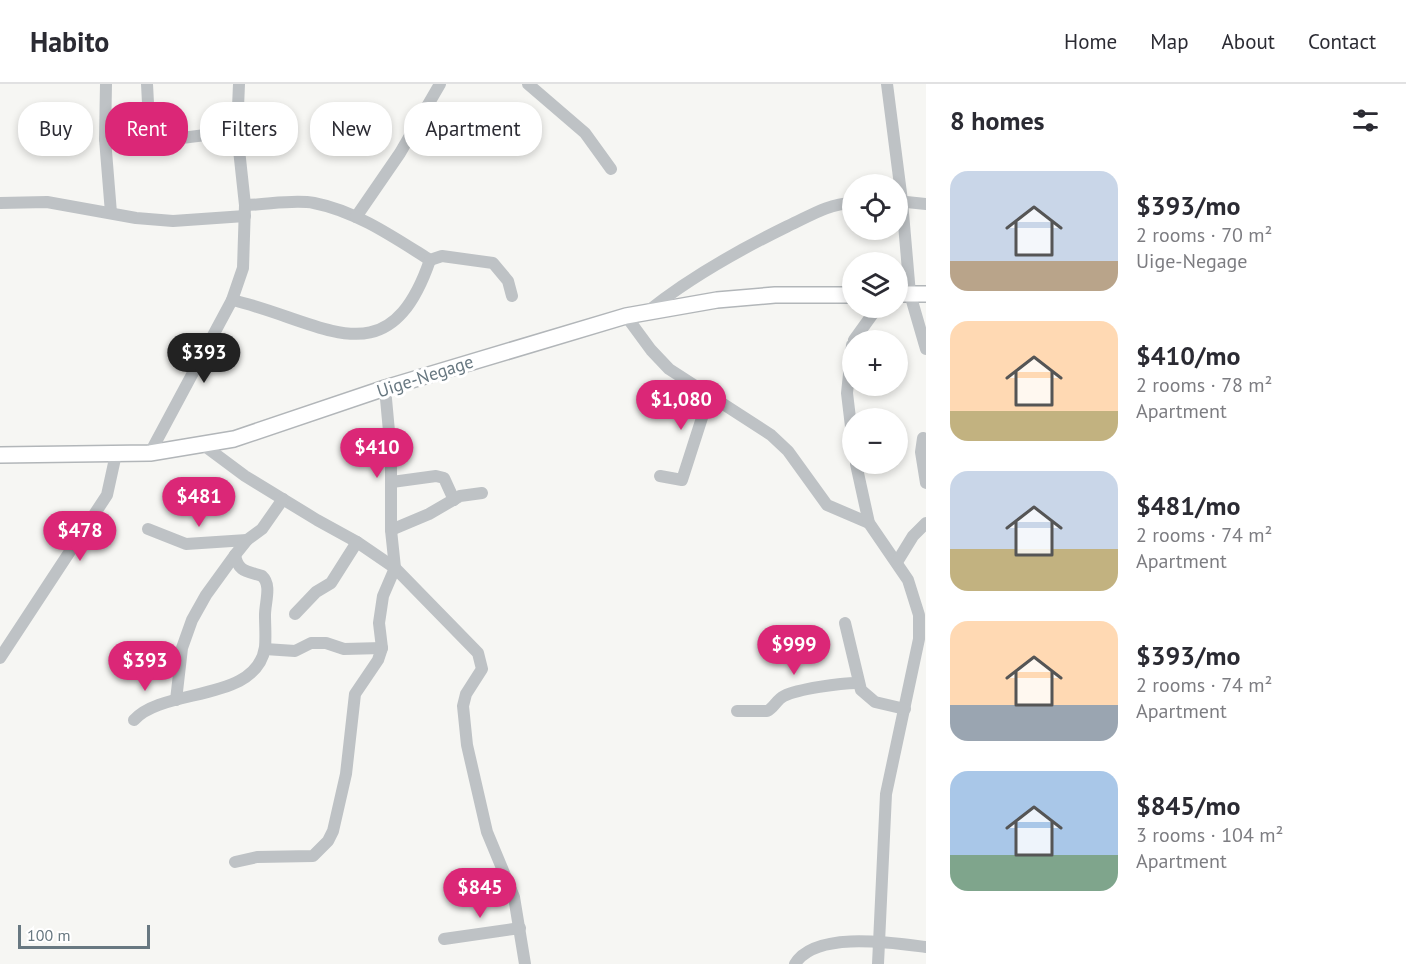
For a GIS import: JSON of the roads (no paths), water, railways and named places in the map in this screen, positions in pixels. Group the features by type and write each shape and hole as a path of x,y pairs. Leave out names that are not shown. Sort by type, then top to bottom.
{"main road":[{"path":"908,294 926,294"},
{"name":"Uige-Negage","path":"0,455 150,453 234,439 385,388 626,316 774,295 842,295"}],"street":[{"path":"106,84 106,102"},
{"path":"147,84 148,102"},
{"path":"238,102 239,84"},
{"path":"356,217 400,153 440,84"},
{"path":"528,84 585,133 611,169"},
{"path":"887,84 896,174"},
{"path":"106,156 111,213"},
{"path":"150,453 232,300 243,268 245,211 240,156"},
{"path":"0,203 47,202 173,221 312,203 356,217 430,260 442,256 493,263 508,281 512,296"},
{"path":"908,202 926,204"},
{"path":"647,312 675,290 712,267 814,211 842,205"},
{"path":"232,300 266,308 325,329 367,334 384,329 400,318 421,286 430,260"},
{"path":"908,306 926,349"},
{"path":"626,316 659,359 709,396 771,435 801,466 827,505 869,523"},
{"path":"236,862 248,858 313,856 328,841 333,831 346,774 355,694 378,660 382,648 380,610 383,596 395,568 391,530 392,483 385,388"},
{"path":"660,476 682,480 709,396"},
{"path":"923,438 921,452 926,483"},
{"path":"202,444 245,476 357,542 395,568 469,642 481,661 479,678 466,694 463,706 467,746 486,832 514,897 525,964"},
{"path":"1,654 107,495 116,454"},
{"path":"858,474 869,523 921,601 920,639 886,794 880,883 881,942 878,964"},
{"path":"392,483 436,476 444,478 454,500"},
{"path":"391,530 429,514 465,494 482,493"},
{"path":"176,700 182,648 192,620 206,595 235,555 247,540 262,529 283,499"},
{"path":"897,562 913,536 926,524"},
{"path":"148,529 186,544 247,540"},
{"path":"295,614 316,592 331,583 357,542"},
{"path":"134,720 148,707 203,694 239,680 254,668 265,649 267,580 262,576 240,569 236,565 235,555"},
{"path":"845,623 857,683 867,698 905,709"},
{"path":"265,649 295,651 311,643 326,643 344,649 382,648"},
{"path":"737,711 767,711 781,697 796,691 857,683"},
{"path":"444,939 520,928"},
{"path":"795,964 808,952 843,942 881,942 926,947"}]}
